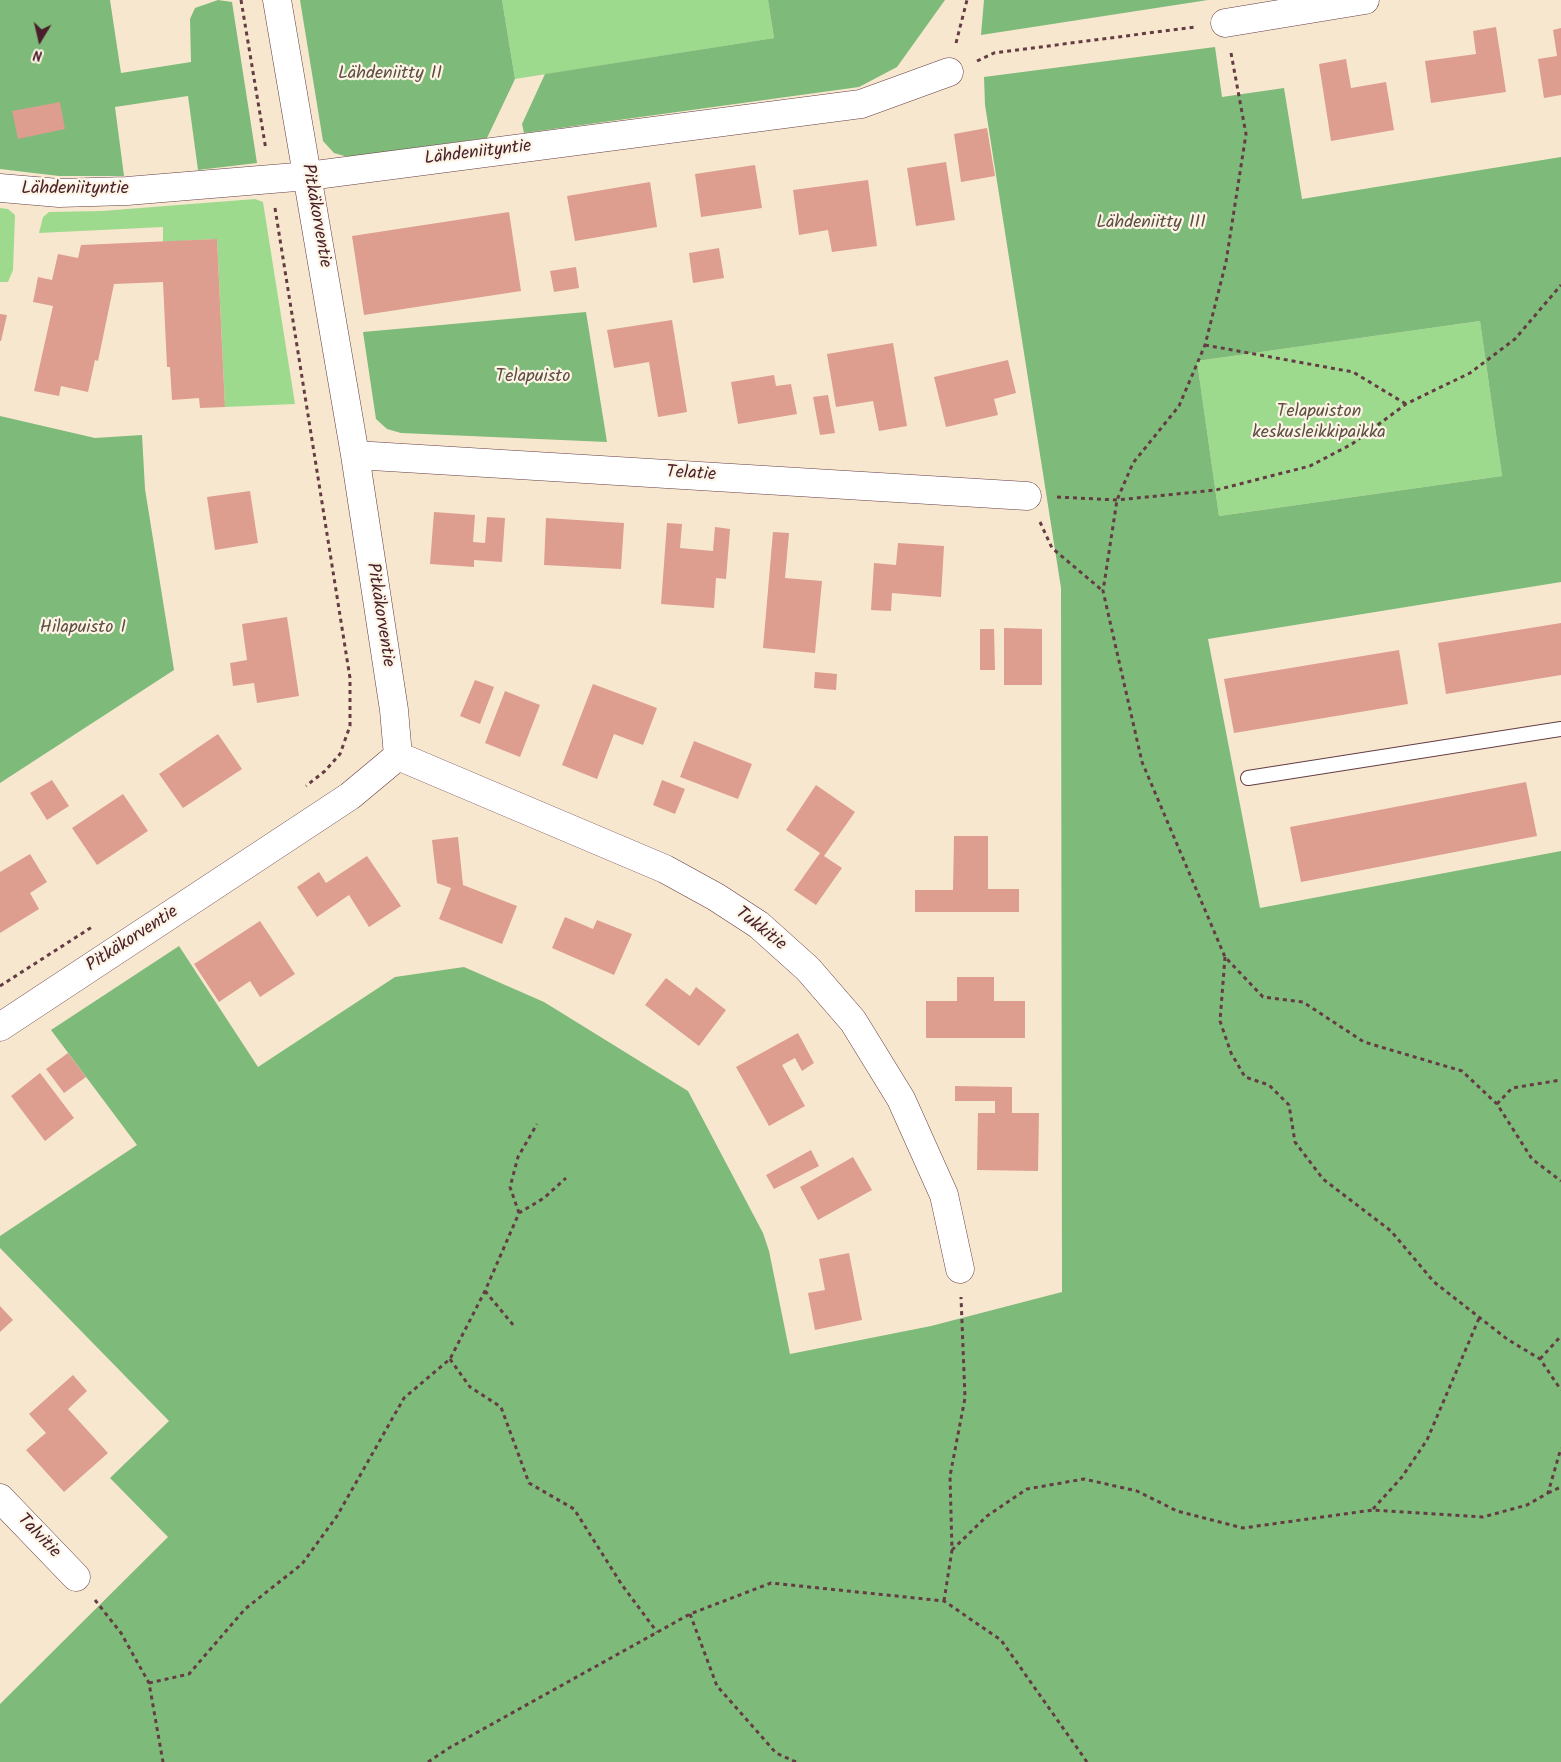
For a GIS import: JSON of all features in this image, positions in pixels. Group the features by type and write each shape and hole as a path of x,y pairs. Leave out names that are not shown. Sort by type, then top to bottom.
{"street":[{"name":"Pitkäkorventie","path":"0,1028 350,796 398,756 392,700 355,455 277,0"},
{"path":"1225,23 1365,0"},
{"name":"Lähdeniityntie","path":"0,188 59,193 127,191 308,176 861,104 949,72"},
{"name":"Telatie","path":"355,455 1027,496"},
{"name":"Tukkitie","path":"398,756 666,869 716,897 759,925 808,969 853,1021 901,1099 944,1195 960,1269"},
{"name":"Talvitie","path":"0,1498 76,1577"}],"lane":[{"path":"1248,778 1561,729"}],"path":[{"path":"241,0 350,678 350,726 340,754 325,771 302,789"},
{"path":"949,72 967,0"},
{"path":"949,72 994,53 1225,23 1246,134 1226,262 1205,345 1179,406 1133,464 1117,500 1103,592 1142,762 1225,957 1263,998 1303,1002 1364,1042 1462,1071 1497,1104 1532,1159 1561,1181"},
{"path":"1103,592 1052,548 1027,496 1117,500 1216,490 1310,466 1352,444 1406,404 1470,373 1515,339 1561,285"},
{"path":"1205,345 1353,372 1406,404"},
{"path":"0,986 98,923"},
{"path":"1225,957 1220,1021 1230,1053 1245,1077 1269,1084 1289,1105 1295,1142 1323,1179 1391,1231 1434,1282 1480,1316 1507,1339 1540,1359 1561,1390"},
{"path":"1497,1104 1512,1088 1561,1080"},
{"path":"519,1213 510,1187 518,1157 537,1124"},
{"path":"149,1683 189,1674 245,1608 302,1564 337,1516 404,1398 450,1358 485,1291 519,1213 544,1198 566,1178"},
{"path":"944,1601 952,1550 950,1476 964,1398 960,1269"},
{"path":"485,1291 514,1326"},
{"path":"1373,1510 1402,1477 1427,1440 1480,1316"},
{"path":"1540,1359 1561,1336"},
{"path":"450,1358 470,1387 501,1407 529,1483 574,1509 622,1585 657,1632"},
{"path":"1548,1493 1561,1448"},
{"path":"952,1550 986,1516 1027,1488 1084,1479 1137,1491 1177,1511 1243,1528 1373,1510 1483,1517 1527,1505 1561,1487"},
{"path":"76,1577 121,1633 149,1683 163,1762"},
{"path":"428,1762 449,1748 690,1614 772,1583 944,1601 1001,1640 1087,1762"},
{"path":"690,1614 717,1686 776,1753 796,1762"}],"green space":[{"path":"0,0 110,0 121,73 191,62 190,19 195,8 218,0 232,2 257,163 198,170 188,96 115,107 124,176 59,176 0,169"},
{"name":"Lähdeniitty II","path":"300,0 502,0 515,79 487,138 348,157 334,153 323,141"},
{"path":"502,0 768,0 774,38 515,79"},
{"path":"768,0 945,0 897,67 859,87 524,133 522,124 545,74 774,38"},
{"path":"984,0 1208,0 981,35"},
{"name":"Lähdeniitty III","path":"1215,47 1222,97 1284,88 1302,199 1561,157 1561,582 1208,639 1260,908 1561,851 1561,1762 0,1762 0,1704 168,1537 110,1478 169,1421 0,1248 0,1236 137,1145 51,1030 179,946 258,1067 395,977 464,967 544,1002 688,1091 763,1233 769,1251 790,1354 931,1326 1062,1292 1061,588 985,105 984,77","holes":["1480,321 1502,476 1219,516 1197,361"]},
{"path":"255,199 263,202 295,404 225,407 217,239 163,242 163,227 39,233 43,217 49,212 102,211"},
{"path":"0,208 8,209 15,215 13,270 8,282 0,282"},
{"name":"Telapuisto","path":"586,312 607,442 401,433 387,429 376,419 363,332"},
{"name":"Telapuiston keskusleikkipaikka","path":"1480,321 1502,476 1219,516 1197,361"},
{"name":"Hilapuisto I","path":"0,416 95,438 142,435 145,489 174,670 0,783"}],"building":[{"path":"1496,27 1506,92 1431,103 1425,61 1476,54 1473,31"},
{"path":"1561,28 1561,95 1544,98 1538,59 1557,56 1553,30"},
{"path":"1346,59 1351,88 1386,82 1394,130 1331,141 1319,64"},
{"path":"60,102 65,129 18,139 12,111"},
{"path":"987,128 995,176 961,182 954,134"},
{"path":"946,162 955,220 916,226 907,168"},
{"path":"755,165 762,208 701,217 695,174"},
{"path":"868,180 877,246 832,252 828,230 799,235 793,190"},
{"path":"650,182 657,227 575,241 567,196"},
{"path":"509,212 521,291 364,315 352,236"},
{"path":"217,239 225,407 200,408 199,398 172,400 170,367 167,367 163,282 114,284 98,361 95,360 88,392 61,386 59,396 34,391 53,306 33,302 38,277 52,280 58,254 78,258 81,245"},
{"path":"719,248 724,278 693,283 689,253"},
{"path":"576,267 579,288 554,292 550,271"},
{"path":"0,314 7,315 1,341 0,341"},
{"path":"672,320 687,412 658,417 649,362 614,368 607,330"},
{"path":"893,343 907,426 879,431 873,401 836,407 827,354"},
{"path":"1008,360 1016,393 994,399 998,415 946,427 934,377"},
{"path":"774,375 776,386 791,384 797,414 738,424 731,382"},
{"path":"828,395 835,433 820,435 813,397"},
{"path":"250,491 258,543 215,550 207,497"},
{"path":"434,512 475,515 473,542 485,543 487,517 505,518 502,562 474,560 474,567 430,564"},
{"path":"546,518 624,523 621,569 544,565"},
{"path":"667,523 682,524 680,548 713,551 715,527 730,529 726,579 716,578 714,608 661,604"},
{"path":"773,532 789,533 785,578 822,581 815,653 763,648"},
{"path":"898,543 944,546 941,597 892,593 891,611 871,610 874,563 896,565"},
{"path":"287,617 299,696 257,703 254,683 233,686 230,663 247,660 242,624"},
{"path":"1561,623 1561,675 1446,694 1438,643"},
{"path":"1004,628 1042,629 1042,685 1004,685"},
{"path":"980,629 994,629 995,670 980,670"},
{"path":"1399,650 1408,704 1234,733 1224,679"},
{"path":"815,672 837,674 836,690 814,688"},
{"path":"475,680 494,687 480,724 460,716"},
{"path":"593,684 657,708 643,745 614,734 597,779 562,765"},
{"path":"505,691 540,705 520,757 485,743"},
{"path":"218,734 242,769 183,808 159,774"},
{"path":"694,741 752,764 738,799 680,777"},
{"path":"52,780 69,806 47,820 30,793"},
{"path":"662,780 685,789 675,814 653,805"},
{"path":"1526,782 1537,836 1301,882 1290,827"},
{"path":"816,785 855,812 824,856 842,868 816,905 794,890 820,853 786,830"},
{"path":"123,794 148,831 97,865 72,828"},
{"path":"954,836 988,836 988,889 1019,889 1019,912 915,912 915,890 953,890"},
{"path":"458,837 463,885 517,906 502,944 439,919 451,888 437,883 432,840"},
{"path":"30,854 47,882 30,893 39,909 0,933 0,872"},
{"path":"367,856 401,906 369,927 349,895 317,917 297,887 319,872 326,883"},
{"path":"565,917 593,929 597,920 632,934 614,975 552,948"},
{"path":"260,921 295,974 260,997 250,981 219,1002 194,964"},
{"path":"957,977 994,977 994,1001 1025,1001 1025,1038 926,1038 926,1001 957,1001"},
{"path":"666,978 690,996 696,987 726,1010 699,1046 645,1005"},
{"path":"798,1033 814,1063 802,1071 795,1058 782,1065 805,1106 769,1126 736,1067"},
{"path":"68,1053 86,1077 64,1093 46,1069"},
{"path":"40,1073 74,1118 45,1141 11,1096"},
{"path":"955,1086 1012,1087 1012,1113 1039,1113 1038,1171 977,1170 978,1113 995,1113 995,1101 955,1101"},
{"path":"811,1150 819,1166 774,1189 766,1175"},
{"path":"853,1157 872,1190 818,1220 800,1187"},
{"path":"849,1253 862,1320 815,1330 808,1293 825,1290 819,1259"},
{"path":"0,1306 13,1320 0,1332"},
{"path":"73,1375 87,1391 68,1409 108,1453 64,1492 26,1450 46,1433 29,1414"}]}
